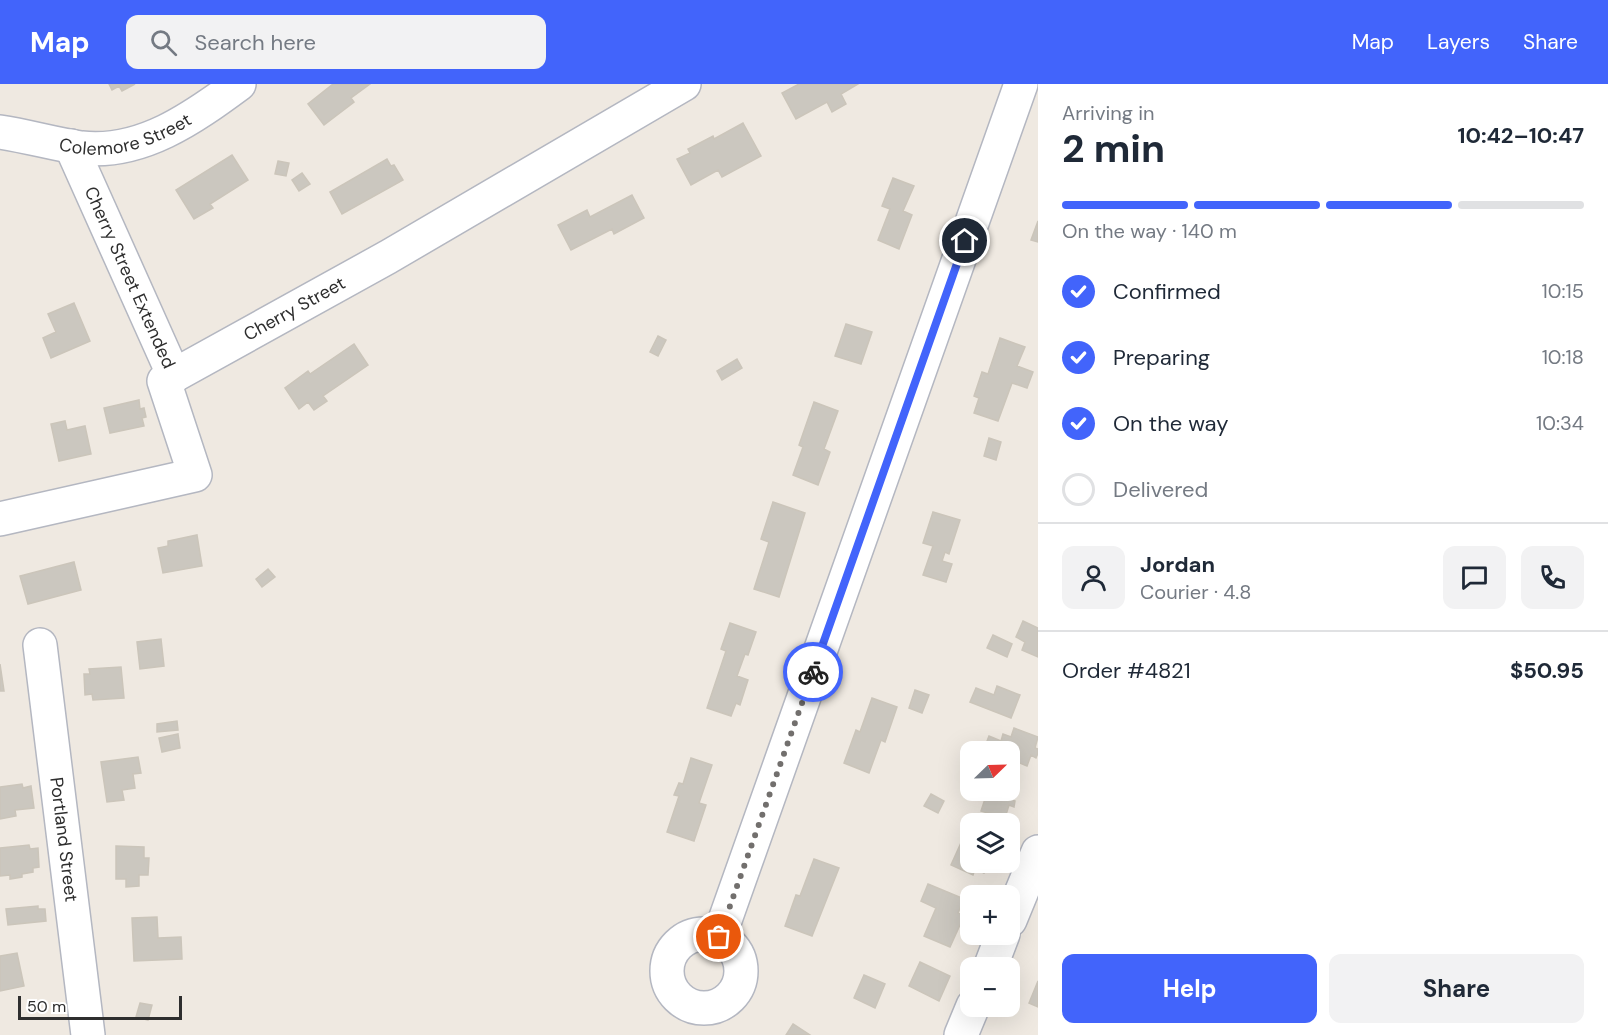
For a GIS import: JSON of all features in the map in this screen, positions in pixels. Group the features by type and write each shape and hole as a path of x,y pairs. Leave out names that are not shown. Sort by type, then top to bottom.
{"street":[{"name":"Colemore Street","path":"0,132 71,146 116,147 153,137 190,117 239,84"},
{"name":"Cherry Street","path":"174,376 388,257 684,84"},
{"path":"719,937 1021,84"},
{"name":"Cherry Street Extended","path":"71,146 174,376"},
{"path":"0,519 195,475 164,381 174,376"},
{"name":"Portland Street","path":"40,645 88,1035"},
{"path":"1020,896 1038,852"},
{"path":"961,1035 968,1017"}],"building":[{"path":"109,84 135,84 122,91 119,86 112,90"},
{"path":"333,84 370,84 351,98 354,102 324,125 308,104"},
{"path":"799,84 858,84 841,94 846,104 832,112 827,102 796,119 782,93"},
{"path":"743,123 761,156 722,177 718,170 691,185 677,159 690,153 688,149 713,136 714,139"},
{"path":"232,155 248,180 210,204 213,208 194,219 176,190"},
{"path":"387,159 391,166 394,165 403,180 342,214 330,192"},
{"path":"278,161 289,163 286,176 275,174"},
{"path":"302,173 310,184 299,191 292,180"},
{"path":"893,178 914,186 903,211 912,215 899,249 878,240 890,209 882,206"},
{"path":"632,195 644,218 614,234 612,229 571,250 558,225 587,210 590,217"},
{"path":"1038,221 1038,242 1031,240"},
{"path":"74,303 90,341 51,358 43,338 56,332 48,314"},
{"path":"846,324 872,332 861,364 835,356"},
{"path":"658,336 666,340 658,356 650,352"},
{"path":"1000,338 1025,347 1017,366 1033,372 1027,388 1012,383 998,421 974,413 979,398 974,396 982,372 988,374"},
{"path":"354,344 368,365 323,396 327,401 314,410 308,402 299,409 285,388 308,371 310,374"},
{"path":"737,359 742,368 722,380 717,371"},
{"path":"139,400 140,409 144,408 146,417 142,418 144,426 110,433 104,408"},
{"path":"814,402 838,411 824,449 830,452 818,485 793,475 803,447 799,445"},
{"path":"65,421 67,430 85,426 91,454 59,461 51,424"},
{"path":"989,438 1001,442 996,460 984,456"},
{"path":"773,502 805,513 779,597 754,589 769,542 761,539"},
{"path":"933,512 960,520 949,554 945,552 942,561 952,564 946,582 923,575 933,546 923,543"},
{"path":"197,535 202,566 163,573 158,548 168,546 168,541"},
{"path":"74,562 81,590 28,604 20,576"},
{"path":"268,569 275,577 262,587 256,579"},
{"path":"1023,621 1038,628 1038,657 1022,650 1025,642 1016,637"},
{"path":"730,623 756,632 737,676 748,680 740,705 736,703 731,716 707,708 726,651 721,649"},
{"path":"993,635 1012,644 1007,657 987,648"},
{"path":"161,639 164,666 140,669 137,642"},
{"path":"0,664 4,691 0,691"},
{"path":"121,667 124,698 93,700 92,694 85,695 84,674 90,674 89,669"},
{"path":"997,686 1020,695 1011,718 970,702 976,688 994,695"},
{"path":"915,690 929,695 922,713 909,708"},
{"path":"872,698 897,707 885,742 881,740 869,773 844,763 856,730 860,732"},
{"path":"177,721 178,730 157,732 157,724"},
{"path":"1014,728 1038,737 1035,748 1038,749 1038,753 1036,758 1031,755 1027,766 1020,763 1020,741 1001,741 1003,734 1011,737"},
{"path":"178,734 180,748 162,752 159,738"},
{"path":"989,736 1001,741 987,741"},
{"path":"138,757 141,773 133,774 135,788 122,790 124,800 107,802 101,762"},
{"path":"691,758 712,765 699,803 706,805 694,841 667,832 679,796 674,795 679,783 683,784"},
{"path":"22,784 23,788 31,786 34,808 15,810 16,816 0,819 0,787"},
{"path":"931,794 944,801 938,813 924,806"},
{"path":"984,801 1015,801 1014,807 1009,805 1007,813 981,811"},
{"path":"29,845 30,849 38,848 39,867 33,868 33,872 22,874 22,877 10,879 10,875 0,876 0,848"},
{"path":"960,845 960,869 951,865"},
{"path":"116,846 144,847 144,858 149,858 148,875 139,875 139,886 126,887 126,879 116,879"},
{"path":"814,859 839,868 812,936 785,926 796,895 800,896"},
{"path":"928,884 960,897 958,913 960,914 960,925 950,947 924,936 936,908 921,901"},
{"path":"38,906 38,909 45,909 46,921 8,925 6,909"},
{"path":"157,917 158,938 181,937 182,959 134,961 132,918"},
{"path":"17,953 24,986 0,991 0,956"},
{"path":"920,962 950,976 939,1001 909,986"},
{"path":"864,975 885,984 875,1008 854,998"},
{"path":"1038,981 1038,1007 1029,1003"},
{"path":"140,1003 152,1005 148,1020 136,1017"},
{"path":"793,1024 810,1035 786,1035"}],"way so far":[{"path":"719,937 813,672"}],"route":[{"path":"813,672 965,241"}]}
